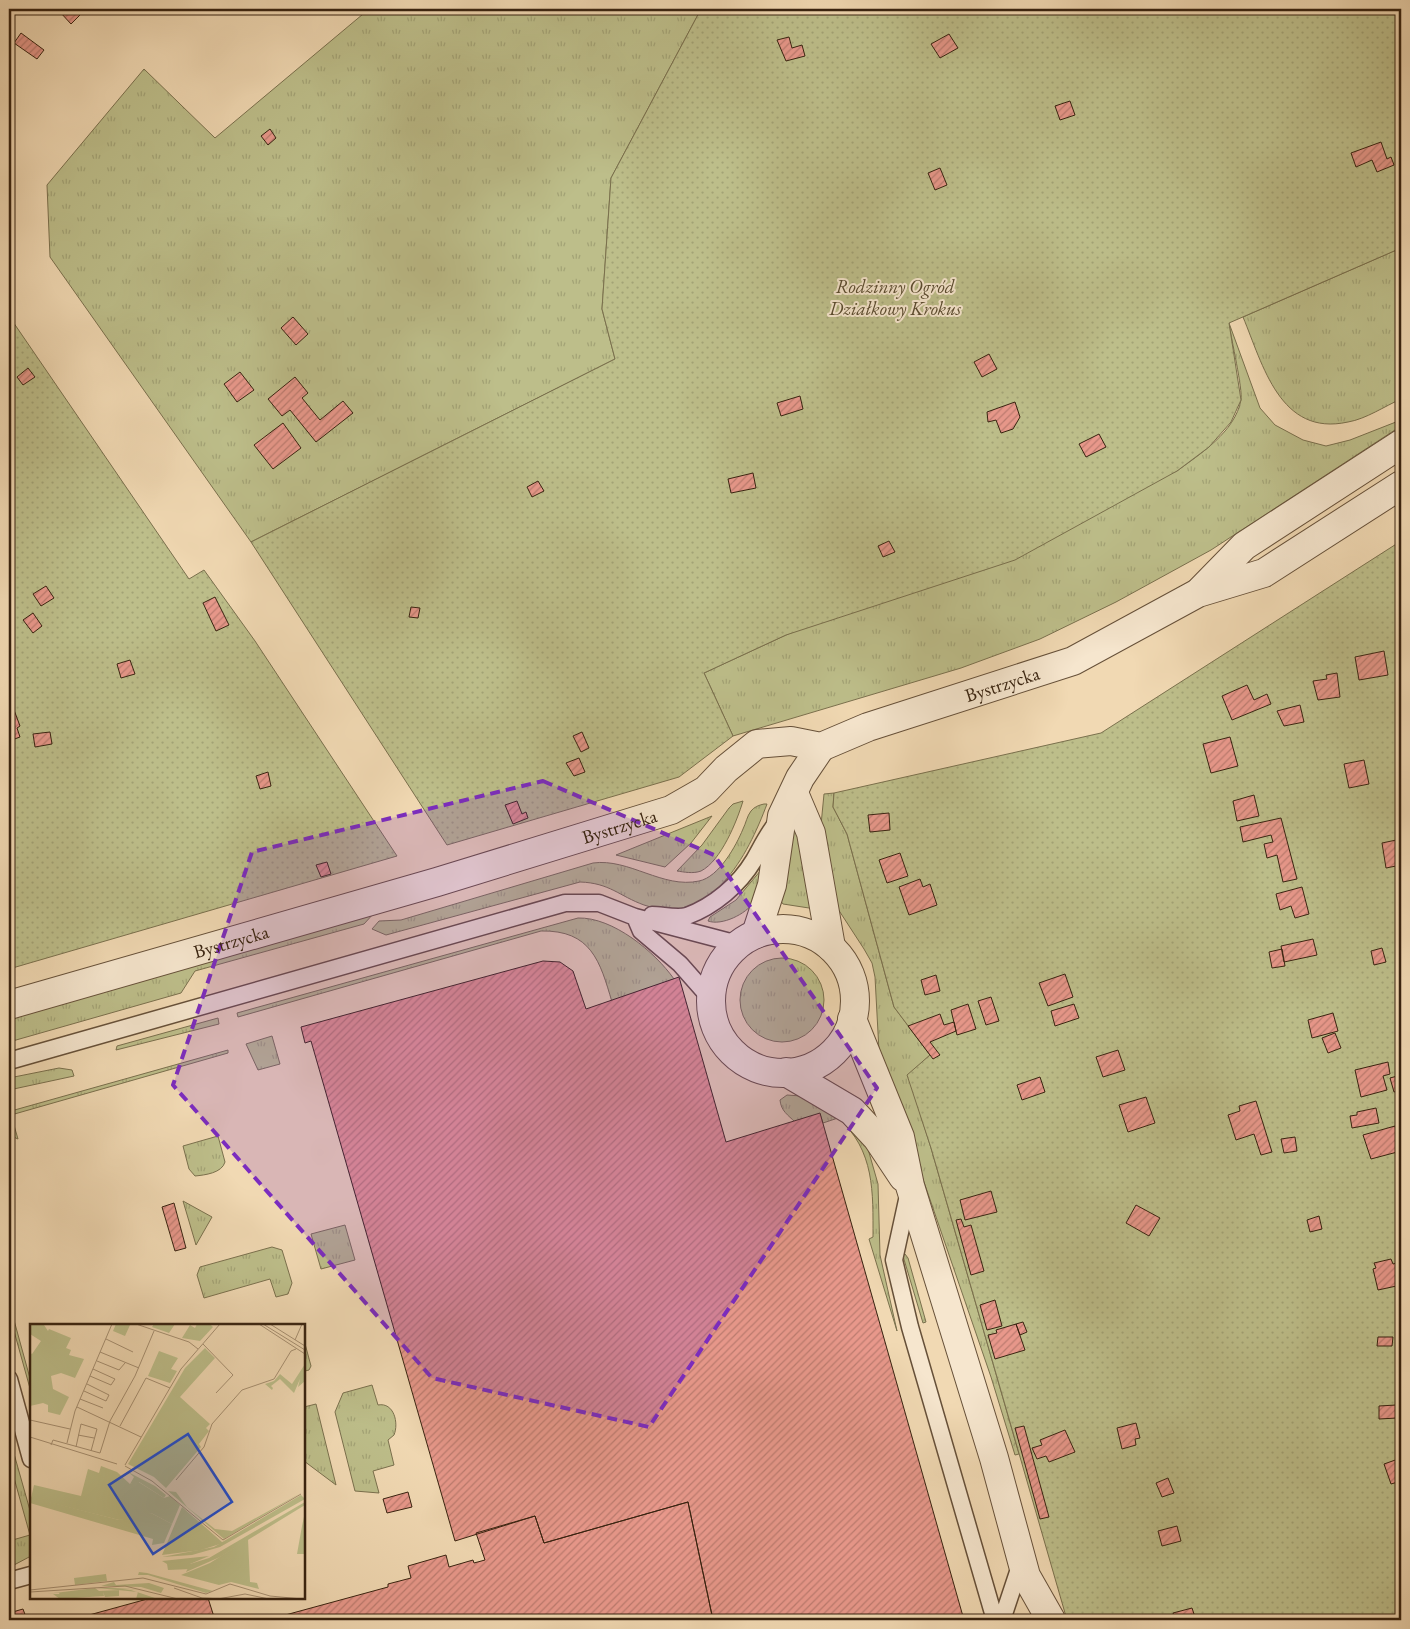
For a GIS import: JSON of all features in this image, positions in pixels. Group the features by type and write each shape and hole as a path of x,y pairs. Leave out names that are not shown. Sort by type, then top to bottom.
{"street":[{"name":"Bystrzycka","path":"1198,593 1244,546 1401,444"},
{"name":"Bystrzycka","path":"9,1005 437,882 671,810 706,790 726,769 757,744 792,741 821,747 868,727 1074,661 1198,593 1264,573 1401,484"},
{"path":"747,939 772,885 788,804 804,771 821,747"},
{"path":"788,804 811,833 831,947"},
{"path":"776,929 796,930 814,936 831,947 841,959 854,988 855,1004 852,1019 843,1040 828,1057 808,1068 786,1072 764,1070 741,1060 725,1043 718,1029 710,998 714,977 724,959 747,939 776,929"},
{"path":"852,1019 900,1136 910,1186 994,1458 1024,1568 1027,1620"},
{"path":"786,1072 852,1110 877,1138 910,1186"},
{"path":"1024,1568 1051,1620"}],"lane":[{"path":"635,917 685,916 713,902 736,885 754,860 766,836 788,804"},
{"path":"9,1061 564,903 599,903 635,917 747,939"},
{"path":"635,917 641,930 680,964 710,998"},
{"path":"910,1186 894,1260 910,1327 995,1620"},
{"path":"9,1379 30,1455"},
{"path":"1002,1620 1024,1568"},
{"path":"9,1581 30,1575"}],"highlighted area":[{"path":"543,781 714,855 877,1088 649,1427 432,1378 173,1085 252,852"}],"green space":[{"path":"369,9 701,9 611,178 602,309 615,359 251,542 50,257 47,185 144,69 215,138"},
{"name":"Rodzinny Ogród Działkowy Krokus","path":"701,9 1401,9 1401,248 1229,323 1241,400 1231,422 1209,447 1177,471 1015,560 786,635 704,673 733,736 679,777 447,845 251,542 615,359 602,309 611,178"},
{"path":"1401,248 1401,399 1368,415 1348,422 1325,424 1306,419 1290,408 1277,393 1258,356 1243,317"},
{"path":"9,316 189,579 204,570 255,641 397,856 9,969"},
{"path":"1229,323 1260,408 1275,425 1303,440 1326,446 1350,440 1401,420 1401,426 1211,550 1116,602 1040,639 961,668 733,736 704,673 786,635 1177,471 1206,450 1232,422 1241,400 1239,375"},
{"path":"1401,541 1401,1620 1067,1620 931,1148 907,1075 930,1055 894,1007 847,834 833,807 834,793 1101,733"},
{"path":"834,793 833,807 847,834 894,1007 930,1055 908,1075 931,1148 1019,1454 1015,1455 991,1377 879,1051 875,977 872,963 838,909 821,825 824,794"},
{"path":"743,801 727,840 715,859 701,871 689,873 677,871 702,845 729,808 733,804"},
{"path":"767,804 749,845 724,882 707,897 689,906 668,909 644,905 607,887 580,882 386,935 372,929 379,921 401,920 593,863 620,865 672,881 699,881 713,874 726,860 736,844 748,815 754,808"},
{"path":"712,816 691,843 665,867 616,855"},
{"path":"796,825 811,907 809,908 783,904 780,900 789,828"},
{"path":"761,870 763,872 756,899 745,911 740,915 720,922 708,921 710,917 736,900"},
{"path":"375,912 364,924 195,971 181,993 9,1042 9,1013"},
{"path":"578,918 605,923 632,938 656,958 674,979 612,1002 603,973 597,961 582,942 572,936 558,932 541,931 238,1017 237,1013"},
{"path":"782,958 798,961 812,970 821,984 824,1000 821,1016 812,1030 798,1039 782,1042 766,1039 752,1030 743,1016 740,1000 743,984 752,970 766,961"},
{"path":"218,1018 219,1024 116,1050 117,1046"},
{"path":"272,1036 280,1064 258,1070 246,1044"},
{"path":"228,1050 228,1053 11,1115 18,1139 9,1135 9,1113 11,1111"},
{"path":"59,1068 72,1070 74,1076 9,1090 9,1078"},
{"path":"787,1095 801,1096 832,1109 868,1149 878,1184 880,1255 897,1331 869,1239 873,1237 872,1188 865,1158 859,1144 850,1130 838,1118 823,1123 820,1114 795,1122 785,1112 781,1104 780,1100"},
{"path":"218,1136 225,1162 223,1166 213,1173 195,1176 189,1169 183,1146"},
{"path":"183,1201 212,1217 196,1245"},
{"path":"345,1225 355,1260 321,1269 311,1234"},
{"path":"272,1247 282,1250 292,1283 288,1294 276,1297 270,1279 204,1298 197,1275 200,1267"},
{"path":"905,1254 908,1258 926,1322 923,1323 903,1256"},
{"path":"9,1302 30,1378 30,1388 9,1313"},
{"path":"305,1344 311,1366 309,1370 305,1371"},
{"path":"372,1385 378,1405 383,1405 391,1410 394,1414 396,1425 394,1435 388,1440 394,1465 373,1471 379,1493 355,1491 335,1412 343,1393"},
{"path":"316,1404 336,1485 305,1462 305,1407"},
{"path":"9,1436 30,1510 30,1535 9,1460"},
{"path":"30,1535 30,1557 14,1565 9,1541"}],"building":[{"path":"63,9 86,9 71,24 60,12"},
{"path":"21,33 44,50 37,59 14,43"},
{"path":"949,34 958,48 940,58 931,44"},
{"path":"789,37 792,48 802,45 805,56 786,61 777,40"},
{"path":"1070,101 1075,115 1060,120 1055,106"},
{"path":"270,129 276,138 268,145 261,136"},
{"path":"1381,142 1387,159 1391,157 1394,165 1377,172 1372,160 1356,167 1351,153"},
{"path":"940,168 947,185 935,190 928,173"},
{"path":"293,317 308,334 296,345 281,328"},
{"path":"989,354 997,369 982,377 974,362"},
{"path":"28,368 35,377 23,385 17,377"},
{"path":"240,372 254,390 237,402 224,384"},
{"path":"295,377 308,393 302,398 320,420 343,401 353,413 316,442 290,410 282,416 268,399"},
{"path":"800,396 803,409 781,416 777,403"},
{"path":"1015,402 1020,417 1013,429 1001,433 996,420 988,422 987,412"},
{"path":"283,423 301,448 273,469 254,445"},
{"path":"1099,434 1106,447 1086,457 1079,444"},
{"path":"753,473 756,488 731,493 728,479"},
{"path":"538,481 544,491 532,497 527,487"},
{"path":"889,541 895,552 883,557 878,546"},
{"path":"46,586 54,598 41,606 33,594"},
{"path":"215,597 229,625 216,631 203,603"},
{"path":"411,607 420,608 418,618 409,617"},
{"path":"33,613 42,626 33,633 23,620"},
{"path":"1384,651 1388,675 1359,680 1355,657"},
{"path":"130,660 135,674 121,678 117,664"},
{"path":"1337,673 1340,697 1318,700 1313,681 1327,679 1326,675"},
{"path":"1247,685 1254,700 1267,694 1271,704 1232,720 1222,696"},
{"path":"1300,705 1304,722 1284,726 1277,711"},
{"path":"14,710 20,726 17,728 20,737 9,741 9,712"},
{"path":"50,732 52,744 35,747 33,734"},
{"path":"582,732 589,748 581,752 573,736"},
{"path":"1230,737 1238,766 1211,773 1203,744"},
{"path":"579,758 585,772 574,776 566,763"},
{"path":"1364,760 1369,784 1349,788 1344,764"},
{"path":"268,772 271,786 260,789 256,776"},
{"path":"1254,795 1259,816 1237,821 1233,801"},
{"path":"517,801 522,814 526,812 528,818 513,824 505,805"},
{"path":"889,813 890,830 870,832 868,815"},
{"path":"1281,818 1297,879 1283,882 1277,855 1267,858 1264,844 1273,842 1271,835 1243,842 1240,827"},
{"path":"1401,839 1401,865 1386,868 1382,843"},
{"path":"900,853 908,876 887,883 879,860"},
{"path":"327,862 331,874 321,877 316,865"},
{"path":"920,879 923,887 930,884 937,905 909,915 899,887"},
{"path":"1302,887 1309,914 1295,918 1291,906 1280,910 1276,894"},
{"path":"1313,939 1317,955 1284,962 1281,946"},
{"path":"1382,948 1386,962 1374,965 1371,951"},
{"path":"1282,949 1285,966 1272,968 1269,952"},
{"path":"543,961 560,962 573,971 586,1009 679,977 726,1142 820,1113 964,1620 713,1620 688,1502 544,1543 535,1516 455,1541 311,1041 305,1043 301,1027"},
{"path":"1065,974 1073,997 1048,1006 1039,983"},
{"path":"936,975 940,991 925,995 921,980"},
{"path":"991,997 999,1021 986,1025 978,1001"},
{"path":"968,1004 976,1029 957,1035 951,1010"},
{"path":"1074,1004 1079,1018 1055,1026 1051,1011"},
{"path":"1333,1013 1338,1031 1312,1038 1308,1020"},
{"path":"940,1014 944,1025 954,1022 956,1031 930,1042 940,1055 933,1059 908,1026"},
{"path":"1335,1033 1341,1048 1328,1053 1322,1038"},
{"path":"1118,1050 1125,1070 1103,1077 1096,1057"},
{"path":"1388,1062 1390,1074 1383,1076 1387,1090 1361,1097 1355,1070"},
{"path":"1401,1075 1401,1090 1394,1092 1390,1078"},
{"path":"1040,1077 1045,1092 1022,1100 1017,1085"},
{"path":"1146,1097 1155,1123 1128,1132 1119,1105"},
{"path":"1256,1101 1272,1152 1261,1155 1254,1134 1236,1140 1228,1115 1240,1111 1239,1106"},
{"path":"1376,1108 1379,1123 1352,1128 1350,1116 1357,1115 1357,1112"},
{"path":"1395,1126 1401,1151 1371,1159 1363,1135"},
{"path":"1295,1137 1297,1151 1284,1153 1281,1139"},
{"path":"991,1191 997,1212 965,1220 960,1200"},
{"path":"174,1203 186,1248 175,1251 162,1207"},
{"path":"1136,1205 1160,1218 1149,1236 1126,1223"},
{"path":"1319,1216 1322,1229 1310,1232 1307,1220"},
{"path":"961,1219 964,1227 971,1225 984,1271 971,1275 956,1220"},
{"path":"1391,1259 1393,1264 1401,1262 1401,1285 1378,1290 1373,1269 1376,1268 1374,1263"},
{"path":"995,1300 1002,1326 987,1330 980,1305"},
{"path":"1023,1322 1027,1332 1020,1335 1016,1324"},
{"path":"1016,1324 1025,1350 995,1359 988,1335 997,1333 996,1330"},
{"path":"1378,1337 1393,1337 1392,1346 1377,1346"},
{"path":"1396,1405 1397,1418 1379,1419 1379,1406"},
{"path":"1136,1423 1140,1438 1135,1439 1136,1445 1122,1449 1117,1428"},
{"path":"1024,1426 1049,1517 1040,1519 1015,1428"},
{"path":"1065,1430 1075,1452 1049,1462 1046,1456 1037,1459 1032,1448 1042,1445 1040,1440"},
{"path":"1401,1458 1401,1481 1391,1484 1384,1464"},
{"path":"1168,1478 1174,1493 1162,1497 1156,1483"},
{"path":"408,1492 412,1507 387,1513 383,1499"},
{"path":"688,1502 713,1620 267,1620 388,1587 388,1584 411,1578 408,1566 446,1555 449,1567 473,1560 474,1563 485,1560 476,1533 535,1516 544,1543"},
{"path":"1177,1526 1181,1541 1162,1546 1158,1531"},
{"path":"147,1599 208,1599 215,1620 71,1620"},
{"path":"1192,1608 1196,1620 1176,1620 1173,1613"},
{"path":"23,1609 27,1620 9,1620 9,1613"}]}
